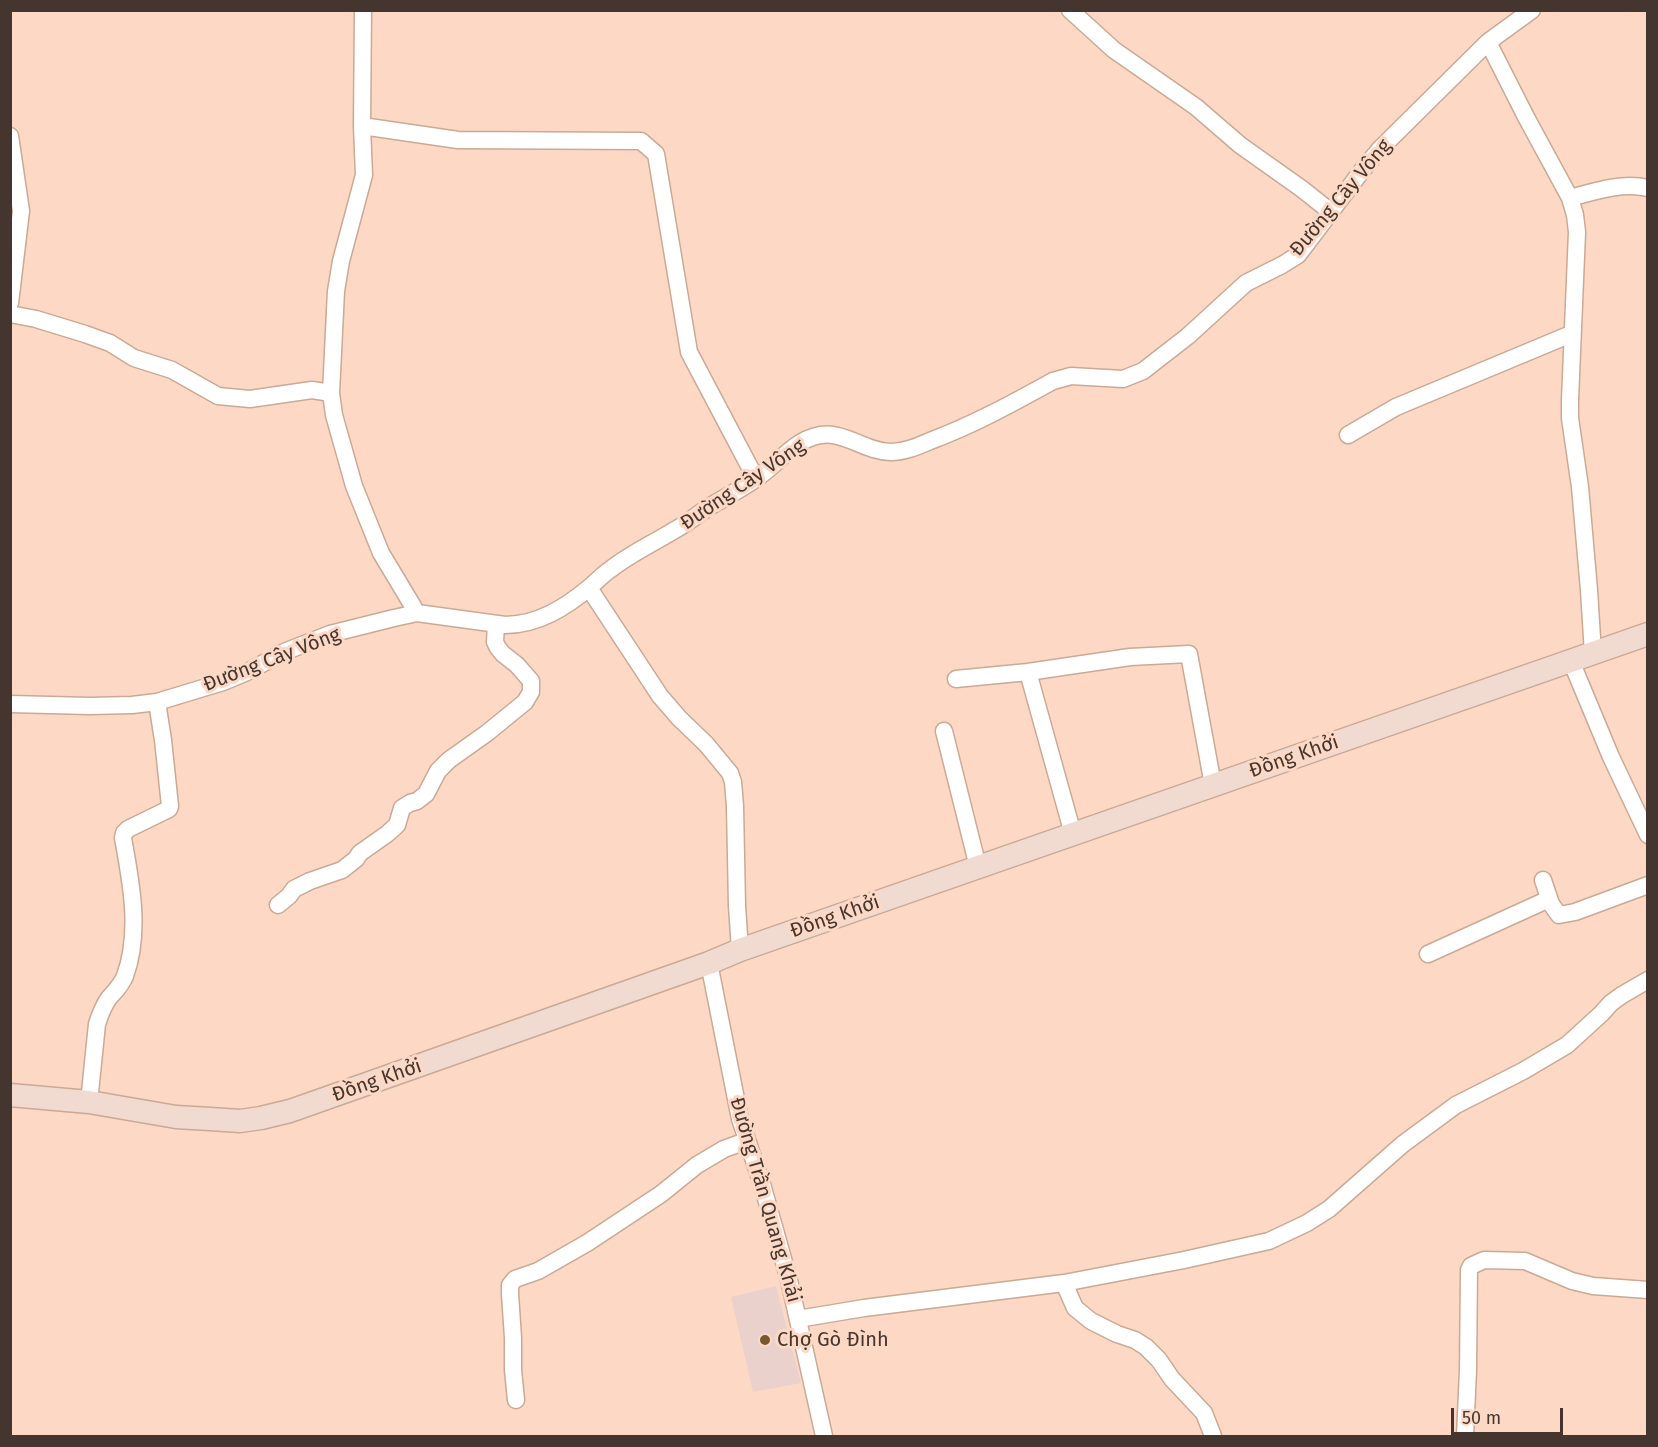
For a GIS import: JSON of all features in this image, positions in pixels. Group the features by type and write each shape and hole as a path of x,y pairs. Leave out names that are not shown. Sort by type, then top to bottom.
{"main road":[{"name":"Đồng Khởi","path":"10,1095 89,1102 176,1117 240,1121 261,1119 290,1111 740,950 1647,634"}],"street":[{"path":"363,10 364,175 341,261 336,291 331,393 334,415 358,496 381,553 417,614"},
{"path":"1070,10 1114,50 1196,107 1240,145 1331,212"},
{"name":"Đường Cây Vông","path":"10,704 90,706 157,702 223,682 284,652 330,634 417,614 496,624 517,625 532,622 550,614 589,588 610,569 756,479 801,443 815,437 831,434 845,437 869,448 893,452 910,449 953,433 1053,381 1071,376 1123,380 1143,370 1188,336 1246,283 1298,255 1381,148 1488,42 1532,10"},
{"path":"1488,42 1570,198 1575,215 1577,232 1571,334 1570,418 1580,487 1593,654"},
{"path":"362,126 458,140 641,141 656,154 689,352 756,479"},
{"path":"10,136 21,211 10,303"},
{"path":"1570,198 1630,185 1647,188"},
{"path":"10,314 85,333 134,358 172,370 218,396 250,399 312,390 331,393"},
{"path":"1348,435 1396,406 1571,334"},
{"path":"589,588 660,696 730,773 735,806 740,950"},
{"path":"278,905 294,889 342,870 360,853 387,834 397,825 402,808 426,794 438,771 449,760 525,702 531,692 531,681 498,648 495,642 496,624"},
{"path":"956,679 1028,672 1130,657 1189,654 1213,785"},
{"path":"1571,661 1647,835"},
{"path":"1028,672 1073,834"},
{"path":"89,1102 97,1024 108,999 121,985 132,946 132,891 123,833 169,809 170,806 157,702"},
{"path":"944,731 978,867"},
{"path":"1543,880 1549,899 1558,915 1575,912 1647,885"},
{"path":"1428,954 1549,899"},
{"name":"Đường Trần Quang Khải","path":"709,963 735,1097 746,1141 765,1192 787,1272 825,1437"},
{"path":"798,1319 864,1308 1064,1283 1246,1248 1269,1241 1307,1223 1329,1209 1403,1144 1456,1105 1567,1046 1622,994 1647,980"},
{"path":"516,1400 510,1294 510,1285 515,1279 538,1271 587,1243 661,1194 697,1166 724,1149 746,1141"},
{"path":"1465,1437 1469,1270 1471,1266 1484,1260 1525,1261 1572,1281 1593,1286 1647,1290"},
{"path":"1064,1283 1075,1308 1091,1321 1140,1343 1159,1360 1172,1379 1204,1413 1213,1437"}],"shaded area":[{"name":"Chợ Gò Đình","path":"776,1286 801,1383 753,1392 731,1297"}],"place":[{"name":"Chợ Gò Đình","path":"765,1340"}]}
